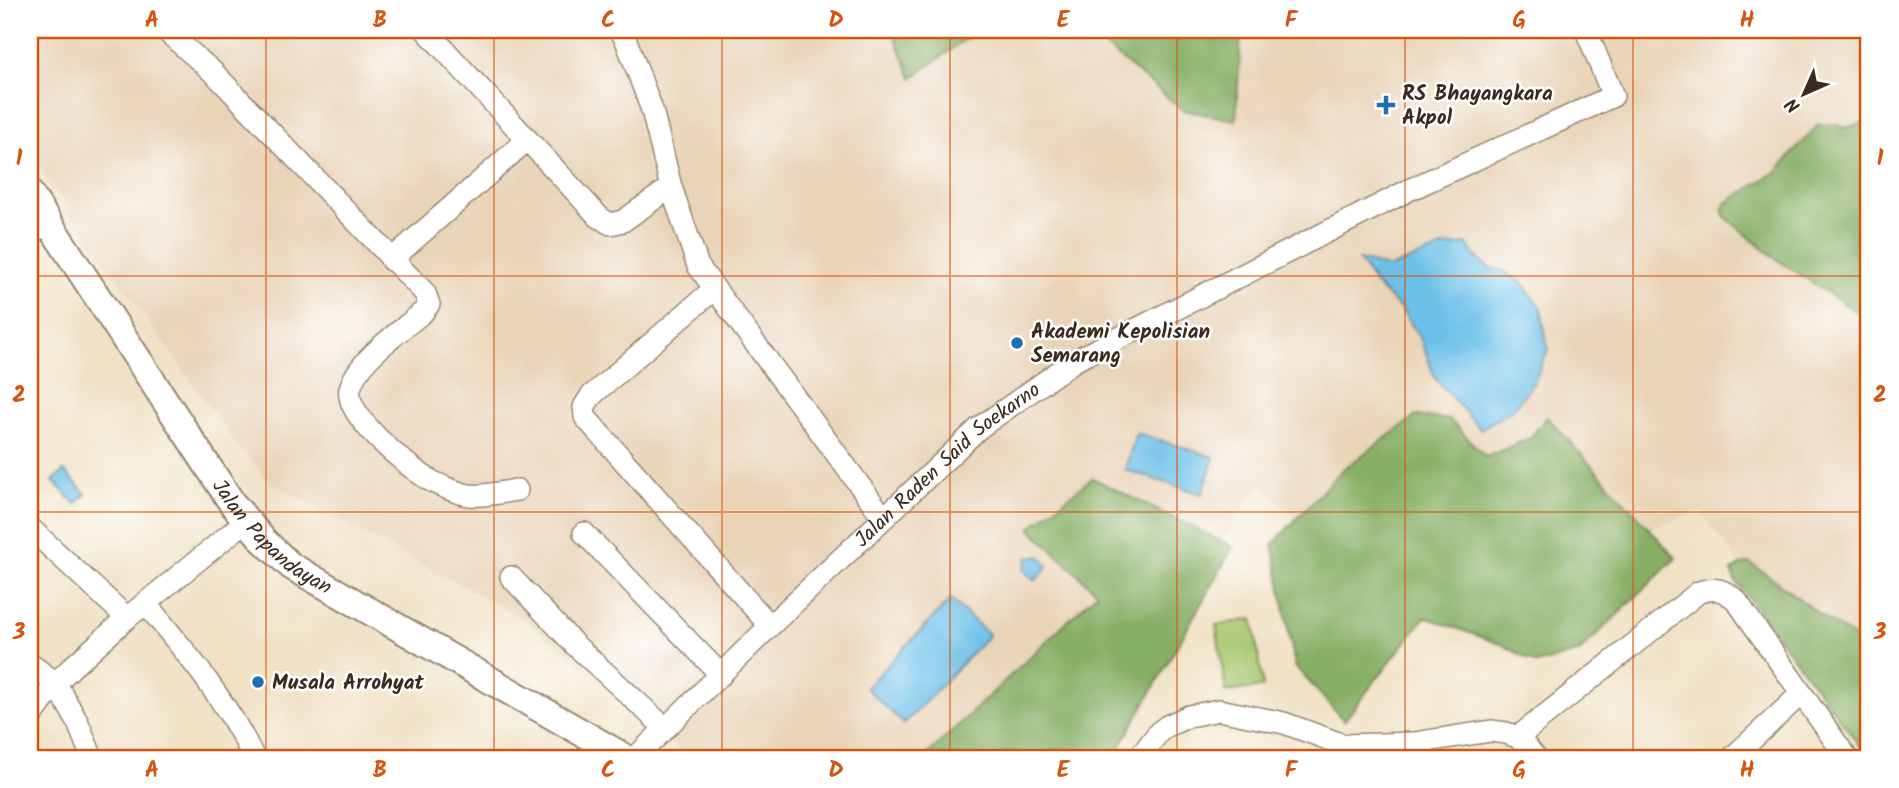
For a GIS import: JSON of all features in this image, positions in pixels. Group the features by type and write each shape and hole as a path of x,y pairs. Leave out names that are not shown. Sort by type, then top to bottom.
{"main road":[{"name":"Jalan Papandayan","path":"30,194 40,228 246,521 290,566 626,758"}],"street":[{"path":"164,30 214,73 425,293 429,304 360,367 349,393 351,405 374,436 429,480 469,495 517,491"},
{"path":"426,30 599,217 610,224 624,221 671,187"},
{"path":"620,30 652,110 671,187 698,266 883,517"},
{"name":"Jalan Raden Said Soekarno","path":"635,758 883,517 992,418 1074,361 1409,190 1613,96 1586,30"},
{"path":"391,260 527,140"},
{"path":"714,289 591,396 584,407 585,417 770,626"},
{"path":"30,718 56,682 127,618 246,521"},
{"path":"30,528 127,618"},
{"path":"584,533 721,675"},
{"path":"511,577 575,645 665,728"},
{"path":"1518,737 1699,593 1714,588 1726,592 1736,600 1847,758"},
{"path":"146,604 186,651 236,722 254,758"},
{"path":"30,664 56,682 78,723 92,758"},
{"path":"1732,758 1801,694"},
{"path":"1139,758 1167,726 1189,716 1219,710 1284,723 1339,752 1491,731 1518,737 1536,758"},
{"path":"1425,758 1436,740"}],"shaded area":[{"name":"Akademi Kepolisian Semarang","path":"30,30 1869,30 1869,735 1701,512 1600,543 1305,525 1260,486 1192,587 1095,758 687,758 654,722 522,618 270,483 235,443 30,156"}],"green space":[{"path":"892,30 978,30 912,78"},
{"path":"1086,30 1241,30 1236,120 1183,110"},
{"path":"1869,121 1869,320 1776,259 1725,217 1722,210 1726,203 1776,172 1819,124 1837,124 1844,128"},
{"path":"1416,416 1450,420 1486,457 1530,438 1547,417 1676,558 1579,652 1537,664 1501,644 1425,617 1344,721 1295,666 1273,544 1342,470"},
{"path":"1092,478 1233,547 1114,758 924,758 1097,593 1030,528"},
{"path":"1750,563 1823,617 1869,645 1869,758 1734,579 1732,571 1740,565"},
{"path":"1253,619 1263,687 1226,692 1216,625"}],"water":[{"path":"1466,244 1479,260 1490,268 1502,270 1520,281 1541,308 1548,350 1534,382 1512,410 1480,429 1435,378 1421,340 1402,310 1375,284 1359,260 1390,268 1443,247"},
{"path":"1136,433 1214,457 1202,494 1125,470"},
{"path":"64,471 86,494 76,504 53,481"},
{"path":"1040,556 1048,566 1035,581 1024,571 1027,558"},
{"path":"951,599 989,635 904,724 866,688"}],"place":[{"name":"RS Bhayangkara Akpol","path":"1386,105"},
{"name":"Akademi Kepolisian Semarang","path":"1017,343"},
{"name":"Musala Arrohyat","path":"258,682"}]}
